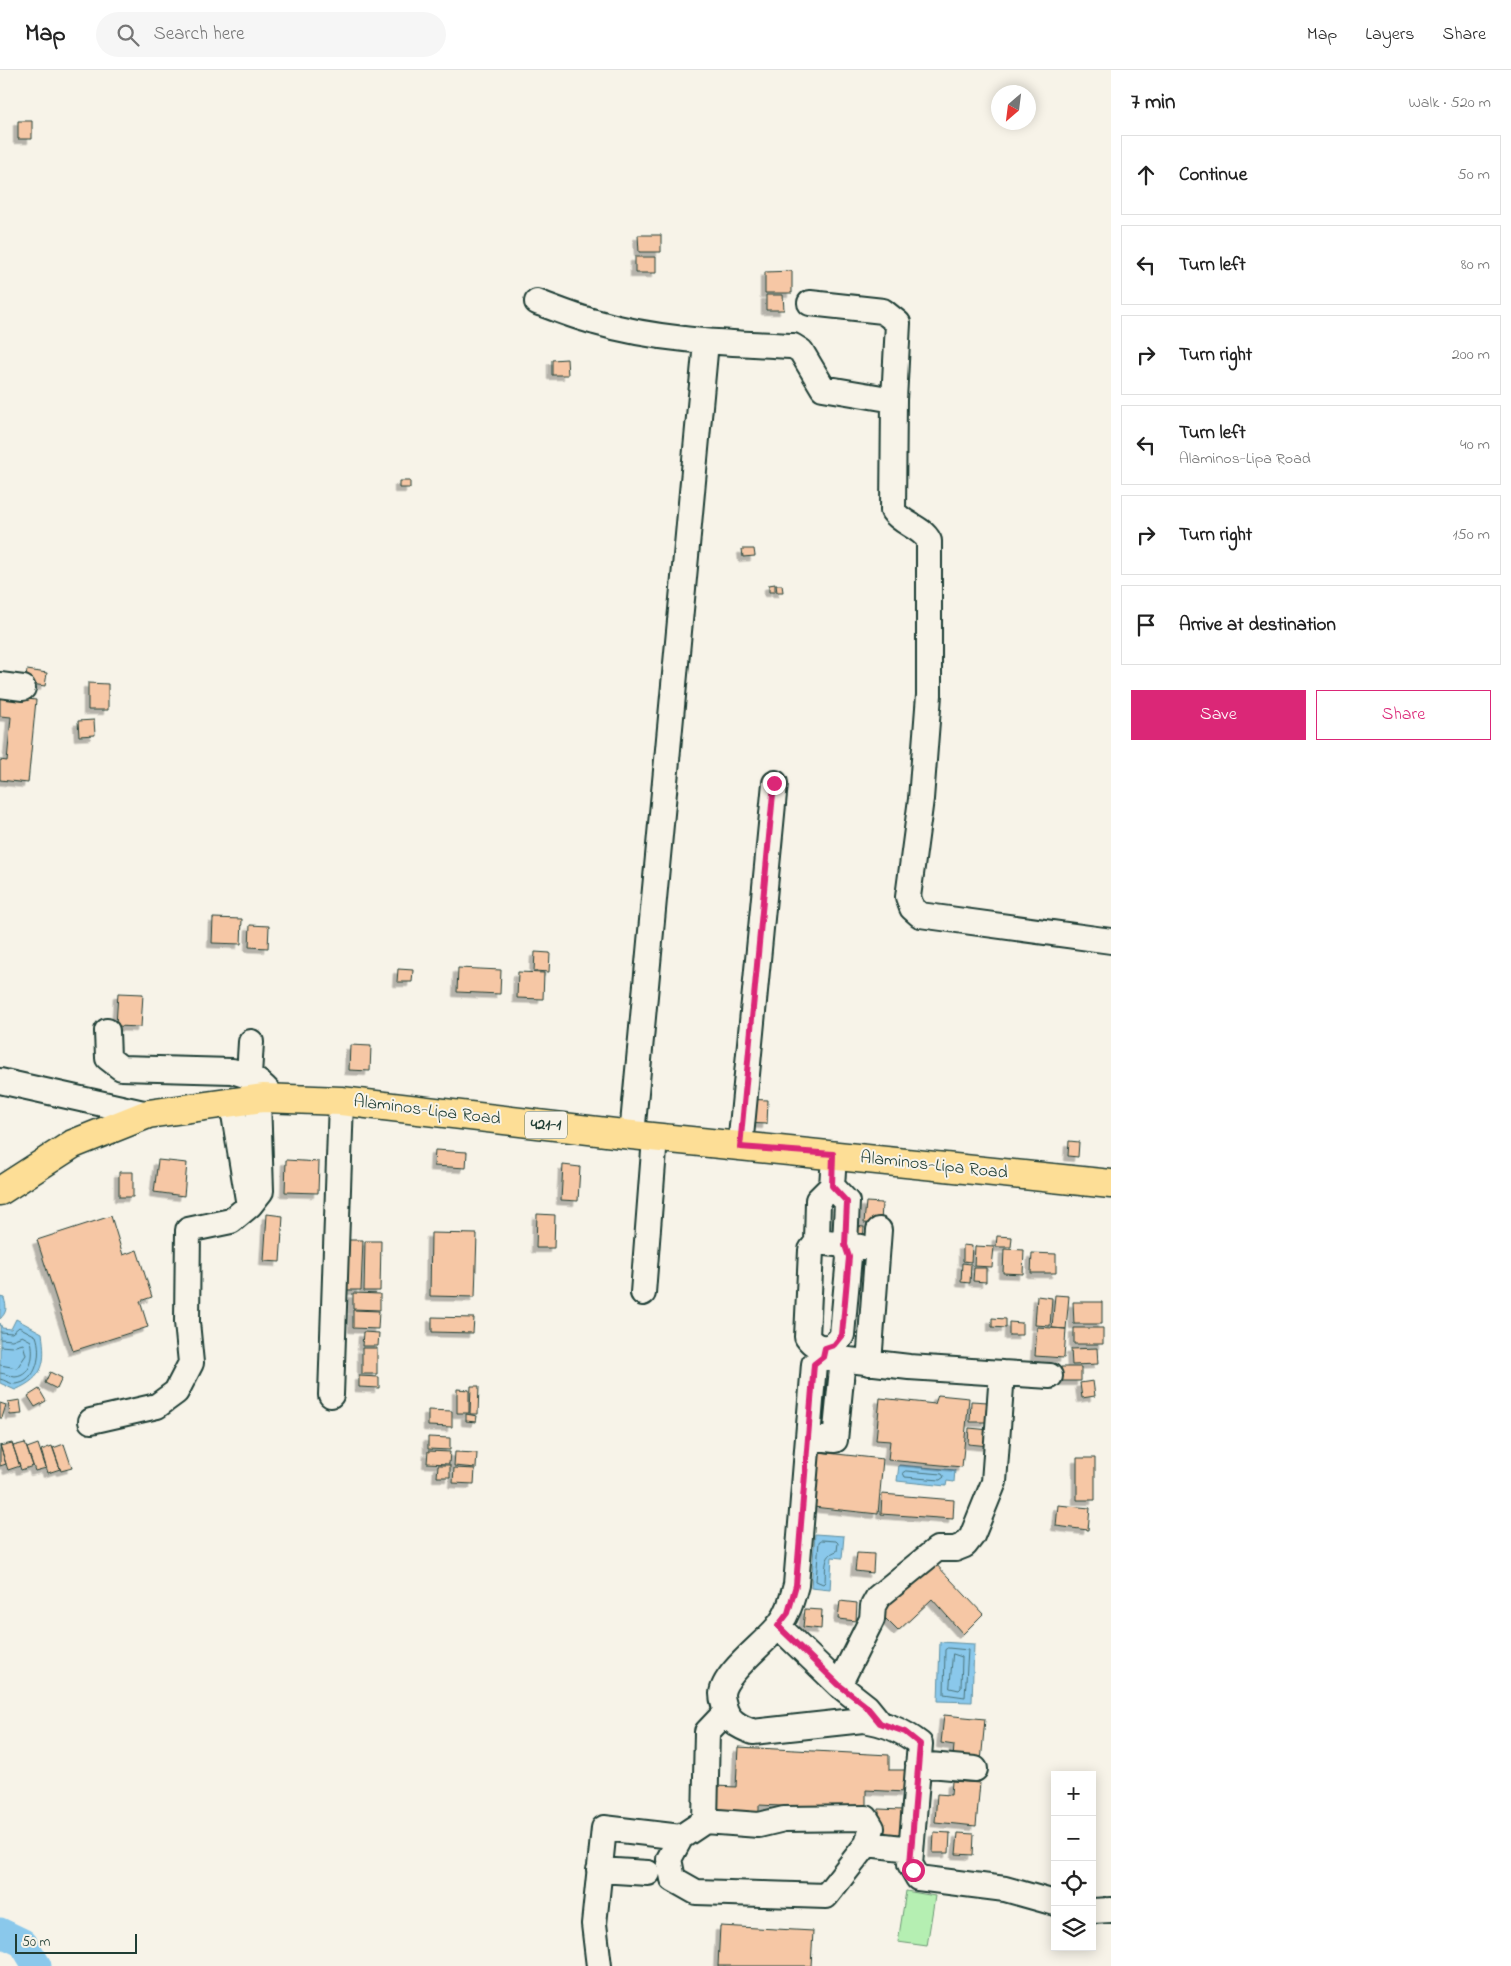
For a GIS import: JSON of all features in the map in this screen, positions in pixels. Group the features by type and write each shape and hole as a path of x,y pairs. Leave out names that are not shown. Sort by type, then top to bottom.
{"main road":[{"name":"Alaminos-Lipa Road","path":"0,1191 73,1144 148,1114 232,1102 260,1091 740,1147 833,1154 1111,1184"}],"street":[{"path":"537,302 595,322 706,342 793,346 801,351 823,388 894,400"},
{"path":"810,303 883,312 898,323 894,400 893,511 897,516 926,536 929,541 929,695 921,799 908,897 912,908 920,915 1111,941"},
{"path":"643,1294 644,1136 706,342"},
{"path":"740,1147 774,783"},
{"path":"107,1032 108,1058 121,1068 232,1071 260,1091"},
{"path":"91,1421 157,1406 176,1392 191,1362 187,1322 188,1230 231,1221 249,1206 261,1191 260,1091 251,1042"},
{"path":"0,1080 148,1114"},
{"path":"331,1395 341,1101"},
{"path":"232,1102 249,1206"},
{"path":"833,1154 832,1186 818,1200 817,1242 811,1250 807,1337 816,1346 830,1355 869,1363 1050,1376"},
{"path":"832,1186 847,1202 845,1245 849,1257 842,1335 834,1345 830,1355 814,1364 796,1585 788,1613 725,1682 722,1694 725,1713 738,1726 753,1732 863,1720 880,1723 905,1732 920,1744 910,1864 918,1878 1005,1889 1051,1902"},
{"path":"817,1242 845,1245 879,1240 869,1363"},
{"path":"839,1685 872,1619 873,1606 878,1597 937,1549 955,1549 965,1545 972,1536 994,1482 1002,1373"},
{"path":"778,1626 839,1685 866,1706 880,1723"},
{"path":"705,1821 707,1732 725,1713"},
{"path":"918,1764 975,1769"},
{"path":"866,1818 872,1828 867,1844 826,1896 696,1892 673,1879 669,1859 681,1837 705,1821 759,1825 784,1819 866,1818"},
{"path":"599,1966 594,1924 604,1828 681,1837"},
{"path":"867,1844 911,1849"},
{"path":"599,1870 648,1873"},
{"path":"1096,1911 1111,1910"}],"green space":[{"path":"906,1891 935,1896 927,1946 898,1942"}],"water":[{"path":"0,1297 4,1298 6,1307 0,1319"},
{"path":"16,1319 42,1333 44,1353 38,1374 25,1385 15,1390 0,1383 0,1323 2,1328 11,1329"},
{"path":"899,1465 955,1470 954,1482 947,1481 946,1486 897,1481"},
{"path":"815,1534 844,1536 842,1558 832,1557 830,1590 811,1588"},
{"path":"940,1642 974,1644 972,1702 938,1701"}],"building":[{"path":"18,121 32,121 32,139 18,139"},
{"path":"638,235 661,235 661,252 639,252"},
{"path":"635,257 656,257 656,273 635,273"},
{"path":"792,271 792,293 765,293 765,272"},
{"path":"766,295 783,295 784,310 766,310"},
{"path":"567,359 568,375 552,375 552,360"},
{"path":"399,481 410,481 410,488 399,488"},
{"path":"742,549 754,549 755,556 743,557"},
{"path":"775,584 775,592 769,592 769,585"},
{"path":"776,585 782,585 783,592 777,592"},
{"path":"27,670 47,673 45,686 25,683"},
{"path":"88,683 108,684 108,710 88,710"},
{"path":"0,696 36,700 28,783 0,780 0,760 7,761 11,717 0,716"},
{"path":"94,720 95,735 79,736 78,721"},
{"path":"213,918 242,919 241,944 212,943"},
{"path":"250,925 269,926 268,948 249,947"},
{"path":"535,952 550,953 549,972 534,971"},
{"path":"458,968 501,970 500,994 457,992"},
{"path":"398,969 413,970 412,982 397,982"},
{"path":"518,972 544,973 543,999 517,998"},
{"path":"118,993 143,994 141,1027 116,1026"},
{"path":"350,1045 371,1046 370,1071 349,1070"},
{"path":"743,1099 768,1100 767,1124 742,1123"},
{"path":"1069,1141 1079,1142 1078,1157 1068,1156"},
{"path":"435,1150 467,1152 466,1168 434,1166"},
{"path":"158,1160 187,1163 184,1196 154,1192"},
{"path":"286,1160 319,1162 318,1193 285,1192"},
{"path":"563,1165 580,1167 578,1201 561,1200"},
{"path":"119,1172 133,1172 133,1197 119,1197"},
{"path":"866,1202 882,1203 881,1224 864,1223"},
{"path":"267,1214 283,1216 280,1262 264,1261"},
{"path":"537,1214 555,1215 554,1248 536,1248"},
{"path":"111,1216 123,1255 137,1250 152,1297 140,1301 148,1327 73,1351 37,1240"},
{"path":"853,1226 864,1227 863,1243 852,1241"},
{"path":"431,1233 477,1234 475,1297 430,1296"},
{"path":"997,1236 1012,1237 1011,1247 996,1247"},
{"path":"340,1240 363,1240 361,1290 339,1290"},
{"path":"365,1241 381,1241 380,1291 364,1291"},
{"path":"963,1245 972,1246 971,1262 963,1261"},
{"path":"975,1246 994,1247 992,1267 974,1266"},
{"path":"1004,1249 1024,1250 1023,1274 1003,1273"},
{"path":"1032,1253 1056,1254 1056,1273 1031,1273"},
{"path":"962,1263 971,1264 970,1283 961,1282"},
{"path":"974,1268 986,1268 986,1282 973,1281"},
{"path":"353,1293 380,1294 380,1310 353,1309"},
{"path":"1055,1295 1069,1296 1066,1329 1052,1328"},
{"path":"1037,1296 1052,1298 1050,1326 1035,1325"},
{"path":"1073,1302 1102,1302 1102,1324 1074,1324"},
{"path":"353,1310 379,1311 378,1329 353,1328"},
{"path":"432,1317 474,1318 473,1333 432,1332"},
{"path":"992,1318 1006,1319 1006,1328 992,1327"},
{"path":"1009,1322 1022,1323 1022,1335 1009,1335"},
{"path":"1037,1327 1066,1329 1064,1358 1035,1356"},
{"path":"1074,1328 1103,1328 1103,1344 1074,1344"},
{"path":"363,1332 379,1333 378,1346 362,1346"},
{"path":"362,1348 377,1348 377,1374 362,1374"},
{"path":"1097,1348 1098,1364 1072,1365 1071,1349"},
{"path":"1061,1367 1081,1367 1081,1381 1061,1381"},
{"path":"50,1372 62,1378 57,1389 45,1383"},
{"path":"359,1376 379,1377 379,1388 359,1387"},
{"path":"1093,1381 1095,1396 1082,1398 1080,1383"},
{"path":"471,1386 479,1386 478,1414 470,1414"},
{"path":"39,1389 46,1401 35,1407 28,1396"},
{"path":"457,1389 469,1390 469,1413 457,1413"},
{"path":"938,1395 969,1398 962,1467 888,1460 890,1441 876,1440 880,1398 935,1404"},
{"path":"20,1400 22,1414 10,1415 8,1402"},
{"path":"971,1401 988,1402 987,1422 970,1422"},
{"path":"0,1403 6,1405 2,1418 0,1418"},
{"path":"428,1410 452,1411 452,1427 428,1426"},
{"path":"466,1414 477,1416 476,1422 466,1421"},
{"path":"969,1428 990,1430 989,1446 968,1444"},
{"path":"428,1437 450,1438 450,1450 428,1449"},
{"path":"12,1443 20,1466 8,1470 0,1446"},
{"path":"25,1443 33,1466 21,1470 13,1446"},
{"path":"38,1444 46,1468 35,1471 27,1448"},
{"path":"64,1444 72,1468 61,1471 53,1448"},
{"path":"0,1445 6,1464 0,1466"},
{"path":"52,1446 60,1469 48,1473 41,1450"},
{"path":"428,1451 450,1452 449,1464 427,1463"},
{"path":"455,1452 477,1453 476,1468 454,1466"},
{"path":"818,1452 883,1459 878,1514 813,1507"},
{"path":"1077,1458 1095,1458 1095,1500 1077,1500"},
{"path":"438,1465 450,1465 450,1477 437,1477"},
{"path":"454,1468 475,1469 474,1484 453,1483"},
{"path":"882,1494 954,1500 953,1519 881,1514"},
{"path":"1058,1505 1090,1508 1088,1530 1056,1526"},
{"path":"857,1553 874,1554 873,1573 855,1571"},
{"path":"933,1561 983,1614 963,1634 932,1599 898,1631 880,1613"},
{"path":"840,1601 857,1603 856,1621 838,1619"},
{"path":"805,1609 822,1610 821,1629 803,1627"},
{"path":"944,1715 985,1719 981,1762 953,1759 954,1745 941,1743"},
{"path":"738,1747 889,1755 889,1770 906,1770 905,1792 866,1790 866,1810 759,1805 759,1819 713,1817 715,1786 736,1787"},
{"path":"952,1781 980,1783 976,1826 935,1822 937,1794 951,1795"},
{"path":"879,1809 902,1810 901,1842 878,1841"},
{"path":"934,1832 950,1833 949,1853 933,1853"},
{"path":"958,1833 974,1834 973,1855 956,1854"},
{"path":"720,1926 813,1931 811,1966 718,1966"}],"waterway":[{"path":"0,1932 23,1943 37,1966"}],"route":[{"path":"774,783 740,1147 833,1154 832,1186 847,1202 845,1245 849,1257 842,1335 834,1345 825,1348 823,1357 814,1364 796,1585 788,1613 778,1626 839,1685 866,1706 880,1723 905,1732 920,1744 910,1864 913,1870"}]}
